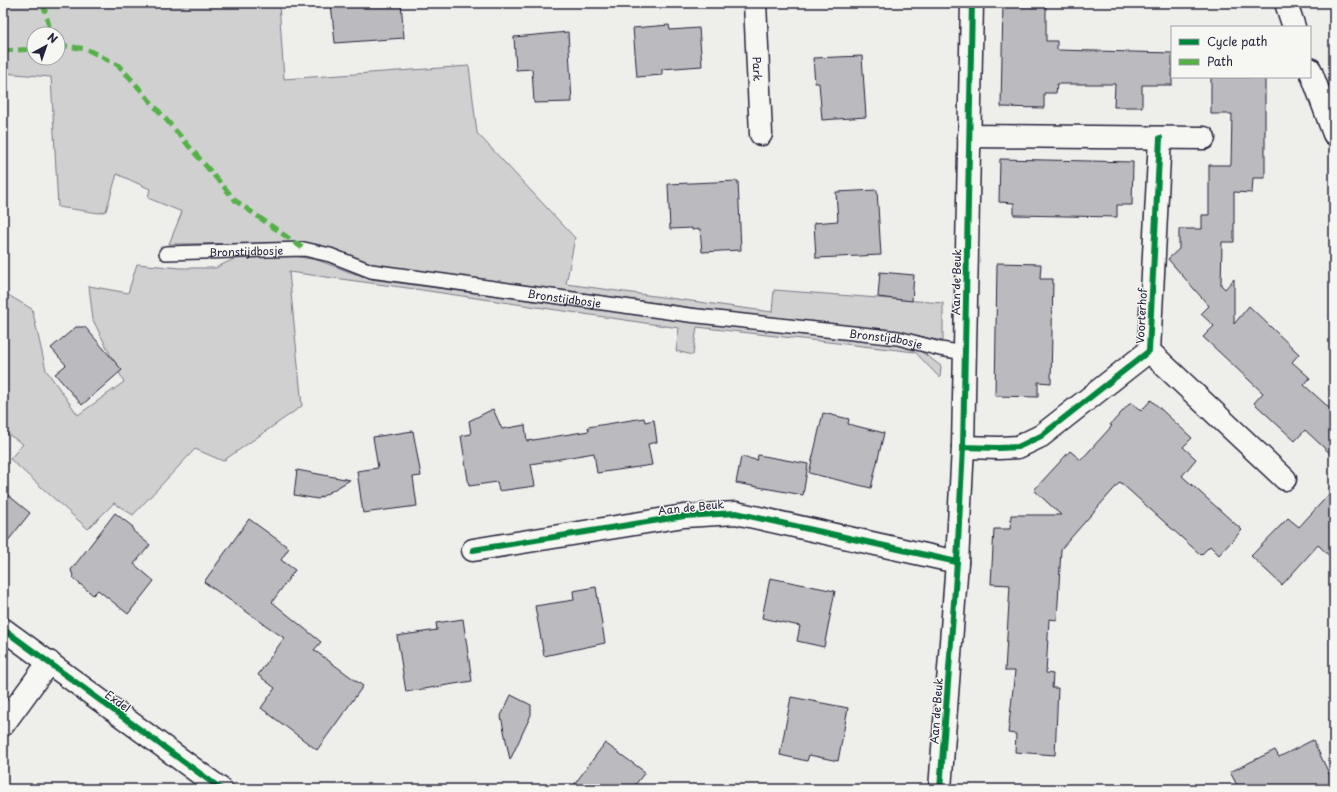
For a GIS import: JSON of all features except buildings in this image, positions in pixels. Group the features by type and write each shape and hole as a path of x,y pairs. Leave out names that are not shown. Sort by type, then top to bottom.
{"street":[{"name":"Park","path":"755,3 761,134"},
{"name":"Aan de Beuk","path":"940,789 957,562 963,447 972,3"},
{"path":"1286,3 1294,26"},
{"path":"1311,72 1334,134"},
{"path":"969,136 1204,138"},
{"name":"Voorterhof","path":"963,447 999,448 1018,446 1041,436 1149,351 1160,138"},
{"name":"Voorterhof","path":"1149,351 1285,479"},
{"name":"Aan de Beuk","path":"473,550 684,516 736,513 957,562"},
{"name":"Exdel","path":"3,629 221,789"},
{"path":"3,725 49,662"}],"lane":[{"name":"Bronstijdbosje","path":"166,253 304,249 330,255 370,272 690,315 898,338 940,349 965,353"}],"shaded area":[{"path":"3,3 279,3 284,79 469,66 477,133 575,238 566,284 772,312 774,290 943,303 943,341 916,336 686,307 371,264 315,245 297,243 169,244 182,212 148,198 150,189 117,174 106,211 99,213 58,207 51,77 3,73"},
{"path":"289,255 317,260 369,279 684,321 904,345 919,350 941,366 940,378 915,352 697,327 693,355 676,351 679,328 289,272 302,406 223,461 195,449 133,515 114,503 88,529 10,459 23,444 3,431 3,292 32,309 46,370 78,415 124,382 93,320 89,286 128,293 137,264 180,268 215,268 234,259"}],"marked path":[{"path":"43,3 49,26"},
{"path":"66,46 86,49 118,65 236,201 304,249"},
{"path":"3,51 26,50"}],"cycle path":[{"path":"940,789 957,562 963,447 972,3"},
{"path":"963,447 1018,447 1041,436 1149,351 1160,138"},
{"path":"473,550 684,516 736,513 957,562"},
{"path":"3,629 221,789"}]}
